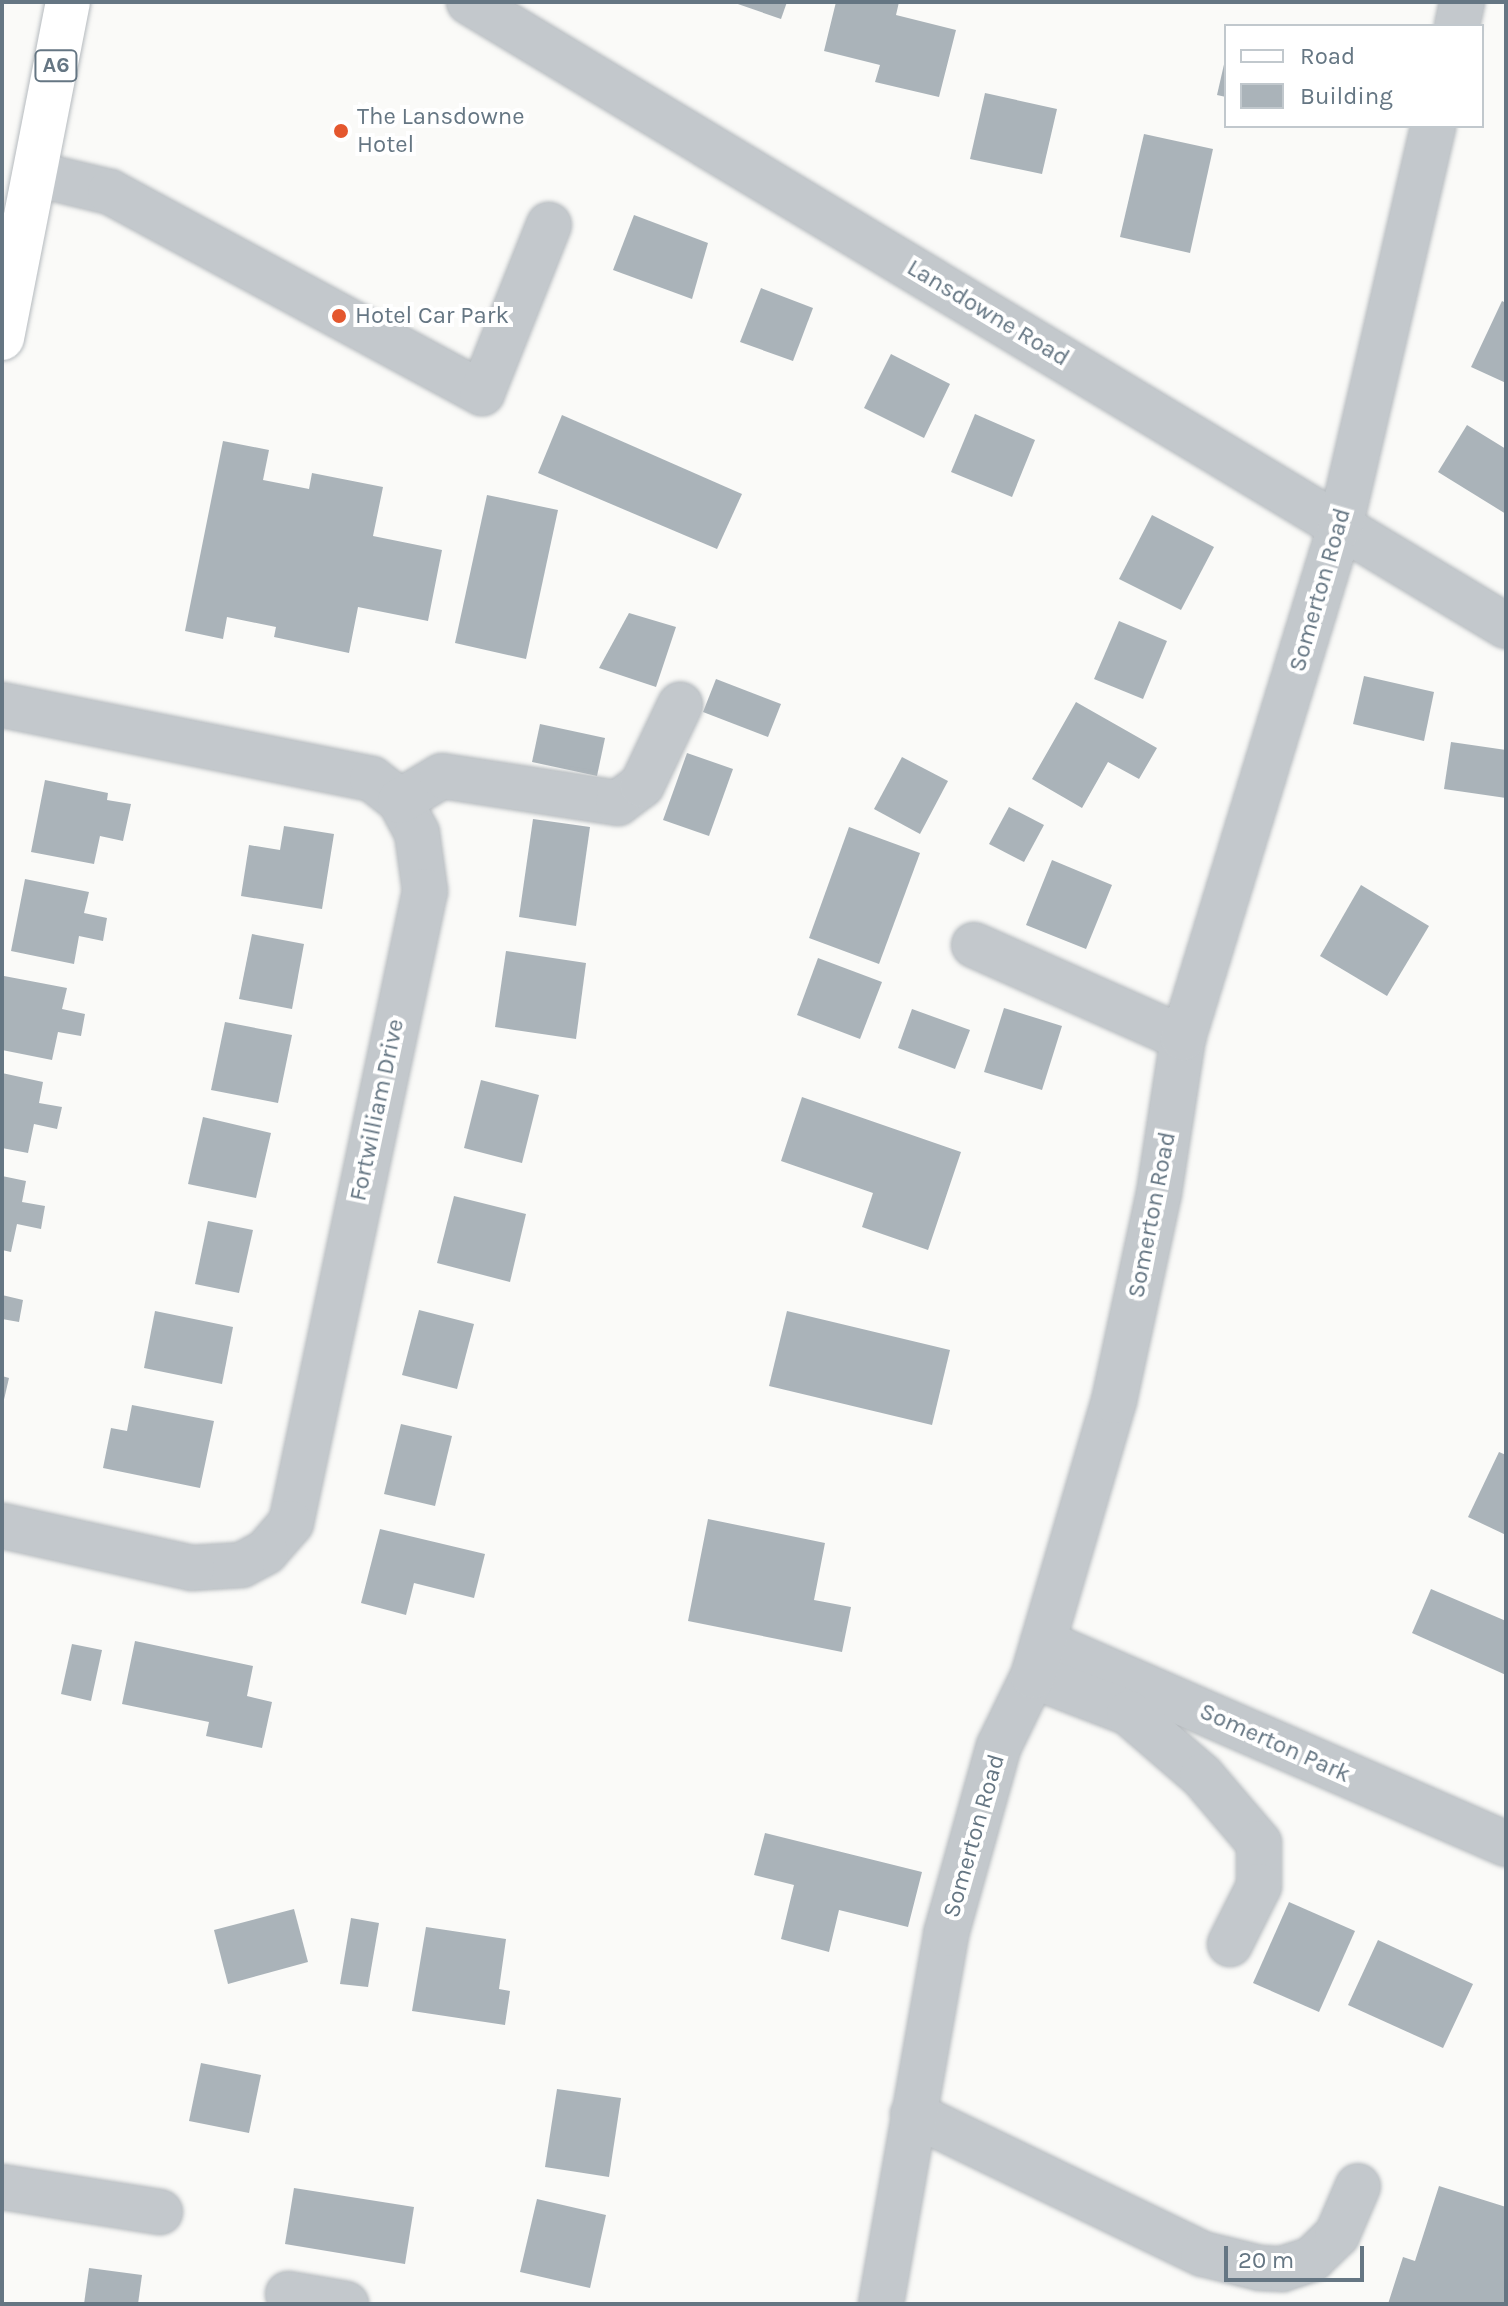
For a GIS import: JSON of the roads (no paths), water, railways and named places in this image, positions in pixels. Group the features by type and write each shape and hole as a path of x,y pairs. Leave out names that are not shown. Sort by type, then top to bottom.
{"main road":[{"name":"A6","path":"2,338 68,2"}],"street":[{"name":"Lansdowne Road","path":"469,2 1506,626"},
{"path":"1457,24 1462,2"},
{"name":"Somerton Road","path":"881,2304 946,1934 999,1746 1038,1659 1114,1401 1159,1193 1183,1038 1340,527 1433,128"},
{"path":"35,174 110,192 482,393 549,225"},
{"name":"Fortwilliam Drive","path":"2,705 372,779 400,801 417,833 425,891 291,1523 266,1552 242,1565 192,1568 2,1526"},
{"path":"400,801 442,776 618,803 642,785 680,705"},
{"path":"974,945 1183,1038"},
{"path":"1038,1659 1129,1713 1202,1776 1259,1843 1259,1886 1230,1944"},
{"name":"Somerton Park","path":"1038,1659 1506,1844"},
{"path":"913,2114 1203,2254 1260,2268 1282,2269 1312,2259 1337,2235 1358,2186"},
{"path":"2,2187 160,2212"},
{"path":"288,2294 346,2304"}],"place":[{"name":"The Lansdowne Hotel","path":"341,131"},
{"name":"Hotel Car Park","path":"339,316"}]}
